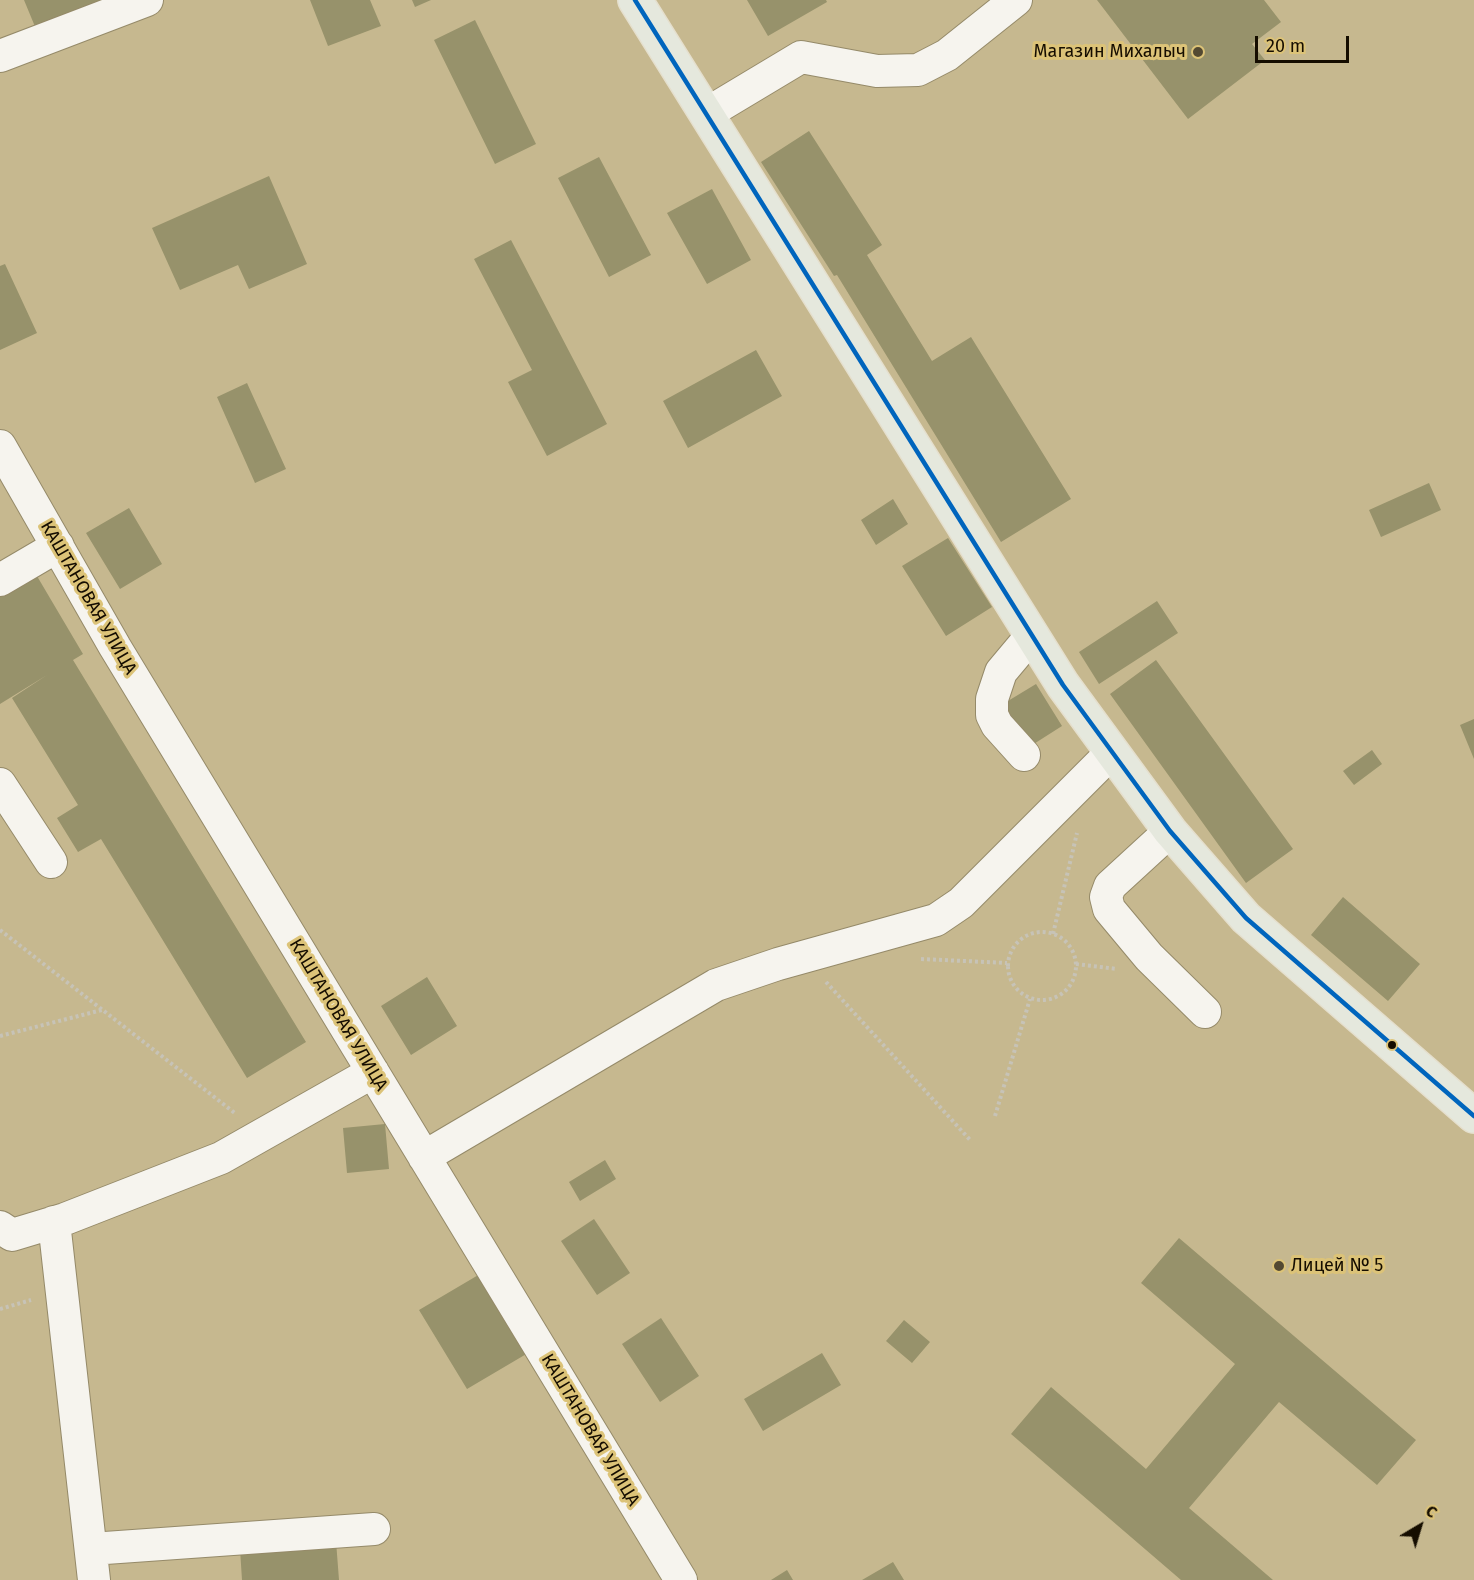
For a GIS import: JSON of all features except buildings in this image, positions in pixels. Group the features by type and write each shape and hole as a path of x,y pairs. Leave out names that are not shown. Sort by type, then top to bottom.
{"main road":[{"path":"635,0 1063,685 1170,831 1246,918 1474,1116"}],"street":[{"path":"0,56 147,0"},
{"path":"706,114 801,57 878,71 918,70 947,55 1017,0"},
{"name":"КАШТАНОВАЯ УЛИЦА","path":"0,446 121,657 681,1580"},
{"path":"0,580 58,546"},
{"path":"1024,755 997,725 992,715 992,699 1001,672 1032,635"},
{"path":"424,1157 716,985 804,957 936,920 961,903 1112,752"},
{"path":"0,784 51,862"},
{"path":"1170,831 1110,886 1106,897 1109,909 1149,957 1205,1012"},
{"path":"0,1227 12,1234 54,1222 221,1158 373,1072"},
{"path":"54,1222 94,1580"},
{"path":"91,1549 374,1529"}],"path":[{"path":"1053,934 1077,831"},
{"path":"0,930 262,1135"},
{"path":"1036,932 1053,934 1067,943 1074,953 1076,964 1071,986 1063,994 1042,1001 1020,994 1012,986 1007,963 1016,943 1036,932"},
{"path":"804,957 971,1141"},
{"path":"1076,964 1123,970"},
{"path":"995,1116 1030,999"},
{"path":"0,1036 102,1010"}],"transit line":[{"path":"635,0 1063,685 1170,831 1246,918 1474,1116"}],"place":[{"name":"Магазин Михалыч","path":"1198,52"},
{"name":"Лицей № 5","path":"1279,1266"}]}
